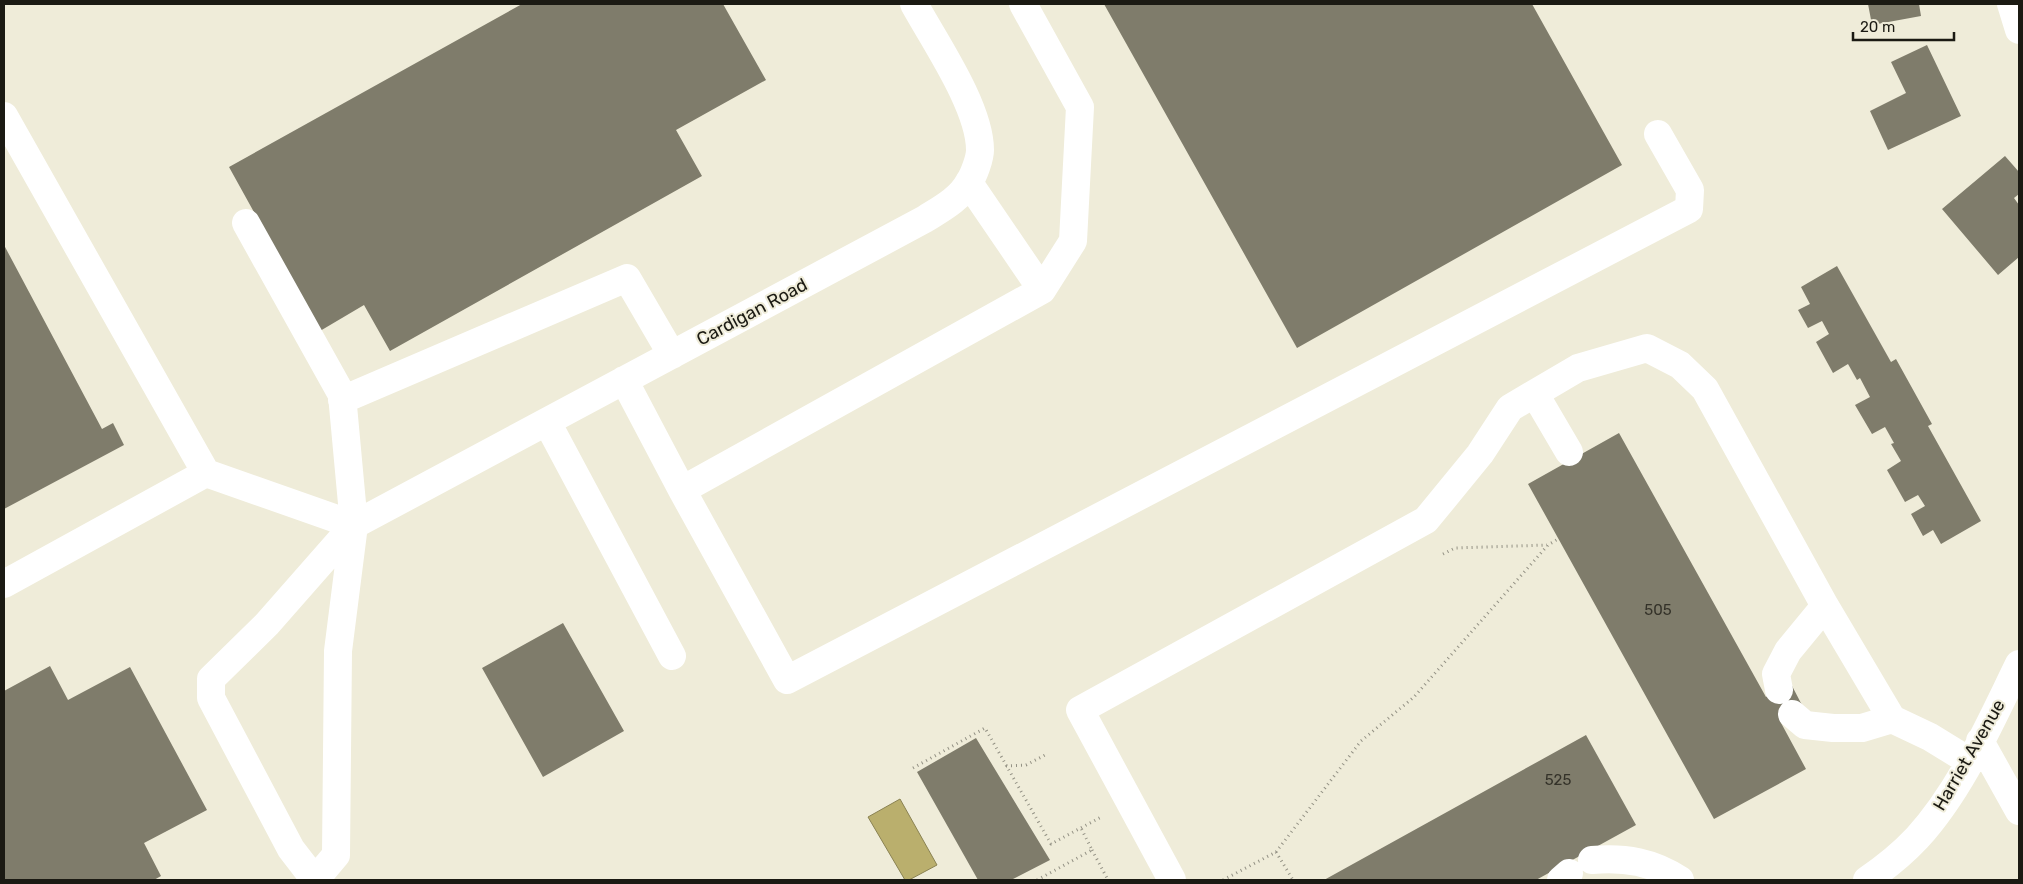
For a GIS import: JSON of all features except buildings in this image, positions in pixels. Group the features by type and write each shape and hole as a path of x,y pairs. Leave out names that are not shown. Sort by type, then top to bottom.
{"street":[{"name":"Cardigan Road","path":"354,525 926,219 952,202 969,183 980,152 977,121 958,82 914,4"},
{"path":"682,490 1042,290 1073,241 1080,107 1023,4"},
{"path":"2011,4 2019,30"},
{"path":"4,116 206,473 354,525"},
{"path":"624,380 682,490 787,680 1689,209 1690,190 1658,134"},
{"path":"969,183 1042,290"},
{"path":"246,223 342,395 354,525 338,651 336,855 315,880 291,849 211,698 211,679 267,624 354,525"},
{"path":"342,400 627,278 672,355"},
{"path":"1172,880 1080,710 1426,520 1480,454 1510,408 1578,368 1647,348 1680,365 1705,389 1825,606 1892,719 1930,737 1975,751 2019,811"},
{"path":"1535,394 1569,452"},
{"path":"547,422 672,656"},
{"path":"4,584 206,473"},
{"path":"1779,690 1776,674 1788,651 1825,606"},
{"name":"Harriet Avenue","path":"1867,880 1916,839 1952,792 2019,664"},
{"path":"1792,714 1805,724 1833,728 1862,728 1892,719"},
{"path":"1574,871 1615,858 1647,863 1680,880"}],"path":[{"path":"1224,880 1276,852 1361,741 1414,697 1548,545 1558,539"},
{"path":"1443,554 1455,548 1548,545"},
{"path":"913,768 985,728 1051,844 1129,802"},
{"path":"1006,766 1026,764 1047,754"},
{"path":"1080,828 1108,880"},
{"path":"1037,880 1092,850"},
{"path":"1276,852 1293,880"}],"shaded area":[{"path":"900,799 937,865 909,880 905,880 868,817"}]}
